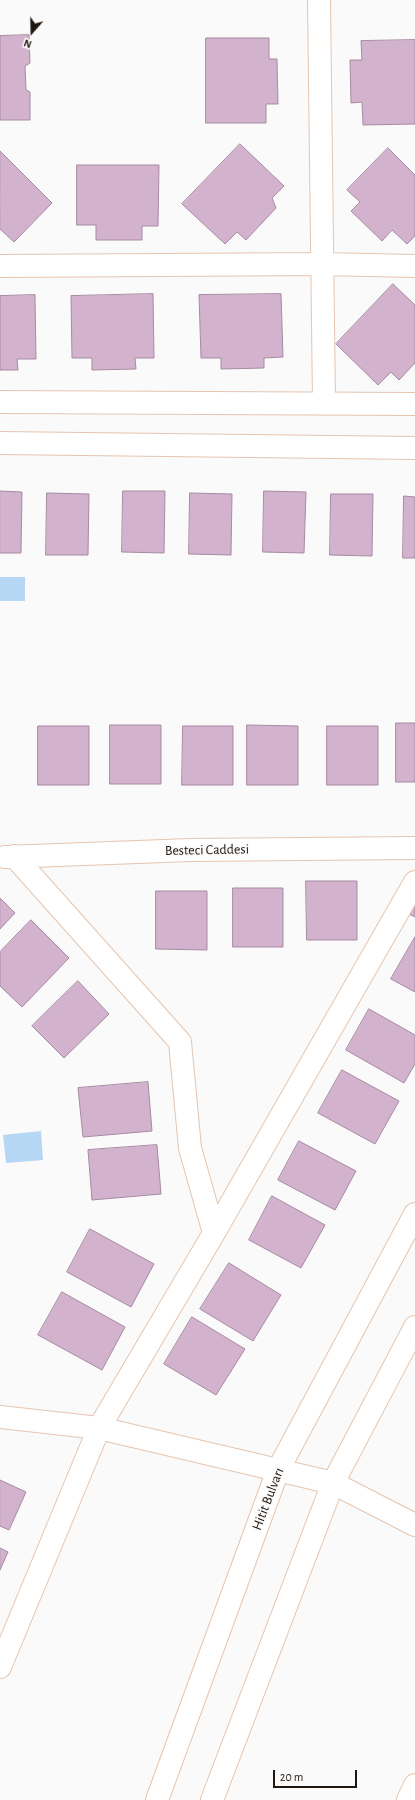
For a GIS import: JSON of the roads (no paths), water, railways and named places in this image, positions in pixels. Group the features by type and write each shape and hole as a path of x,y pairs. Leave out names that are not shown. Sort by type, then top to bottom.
{"street":[{"path":"319,0 324,404"},
{"path":"0,266 322,264 415,266"},
{"path":"0,402 415,404"},
{"path":"0,443 415,448"},
{"name":"Besteci Caddesi","path":"7,857 190,850 415,848"},
{"path":"7,857 180,1042 190,1148 214,1233"},
{"path":"0,1667 99,1428 214,1233 415,882"},
{"name":"Hitit Bulvarı","path":"157,1800 278,1470 415,1214"},
{"path":"212,1800 333,1483 415,1327"},
{"path":"0,1417 99,1428 333,1483 415,1525"},
{"path":"408,1800 415,1785"}],"water":[{"path":"0,577 25,577 25,601 0,601"},
{"path":"41,1131 43,1160 6,1163 3,1135"}]}
